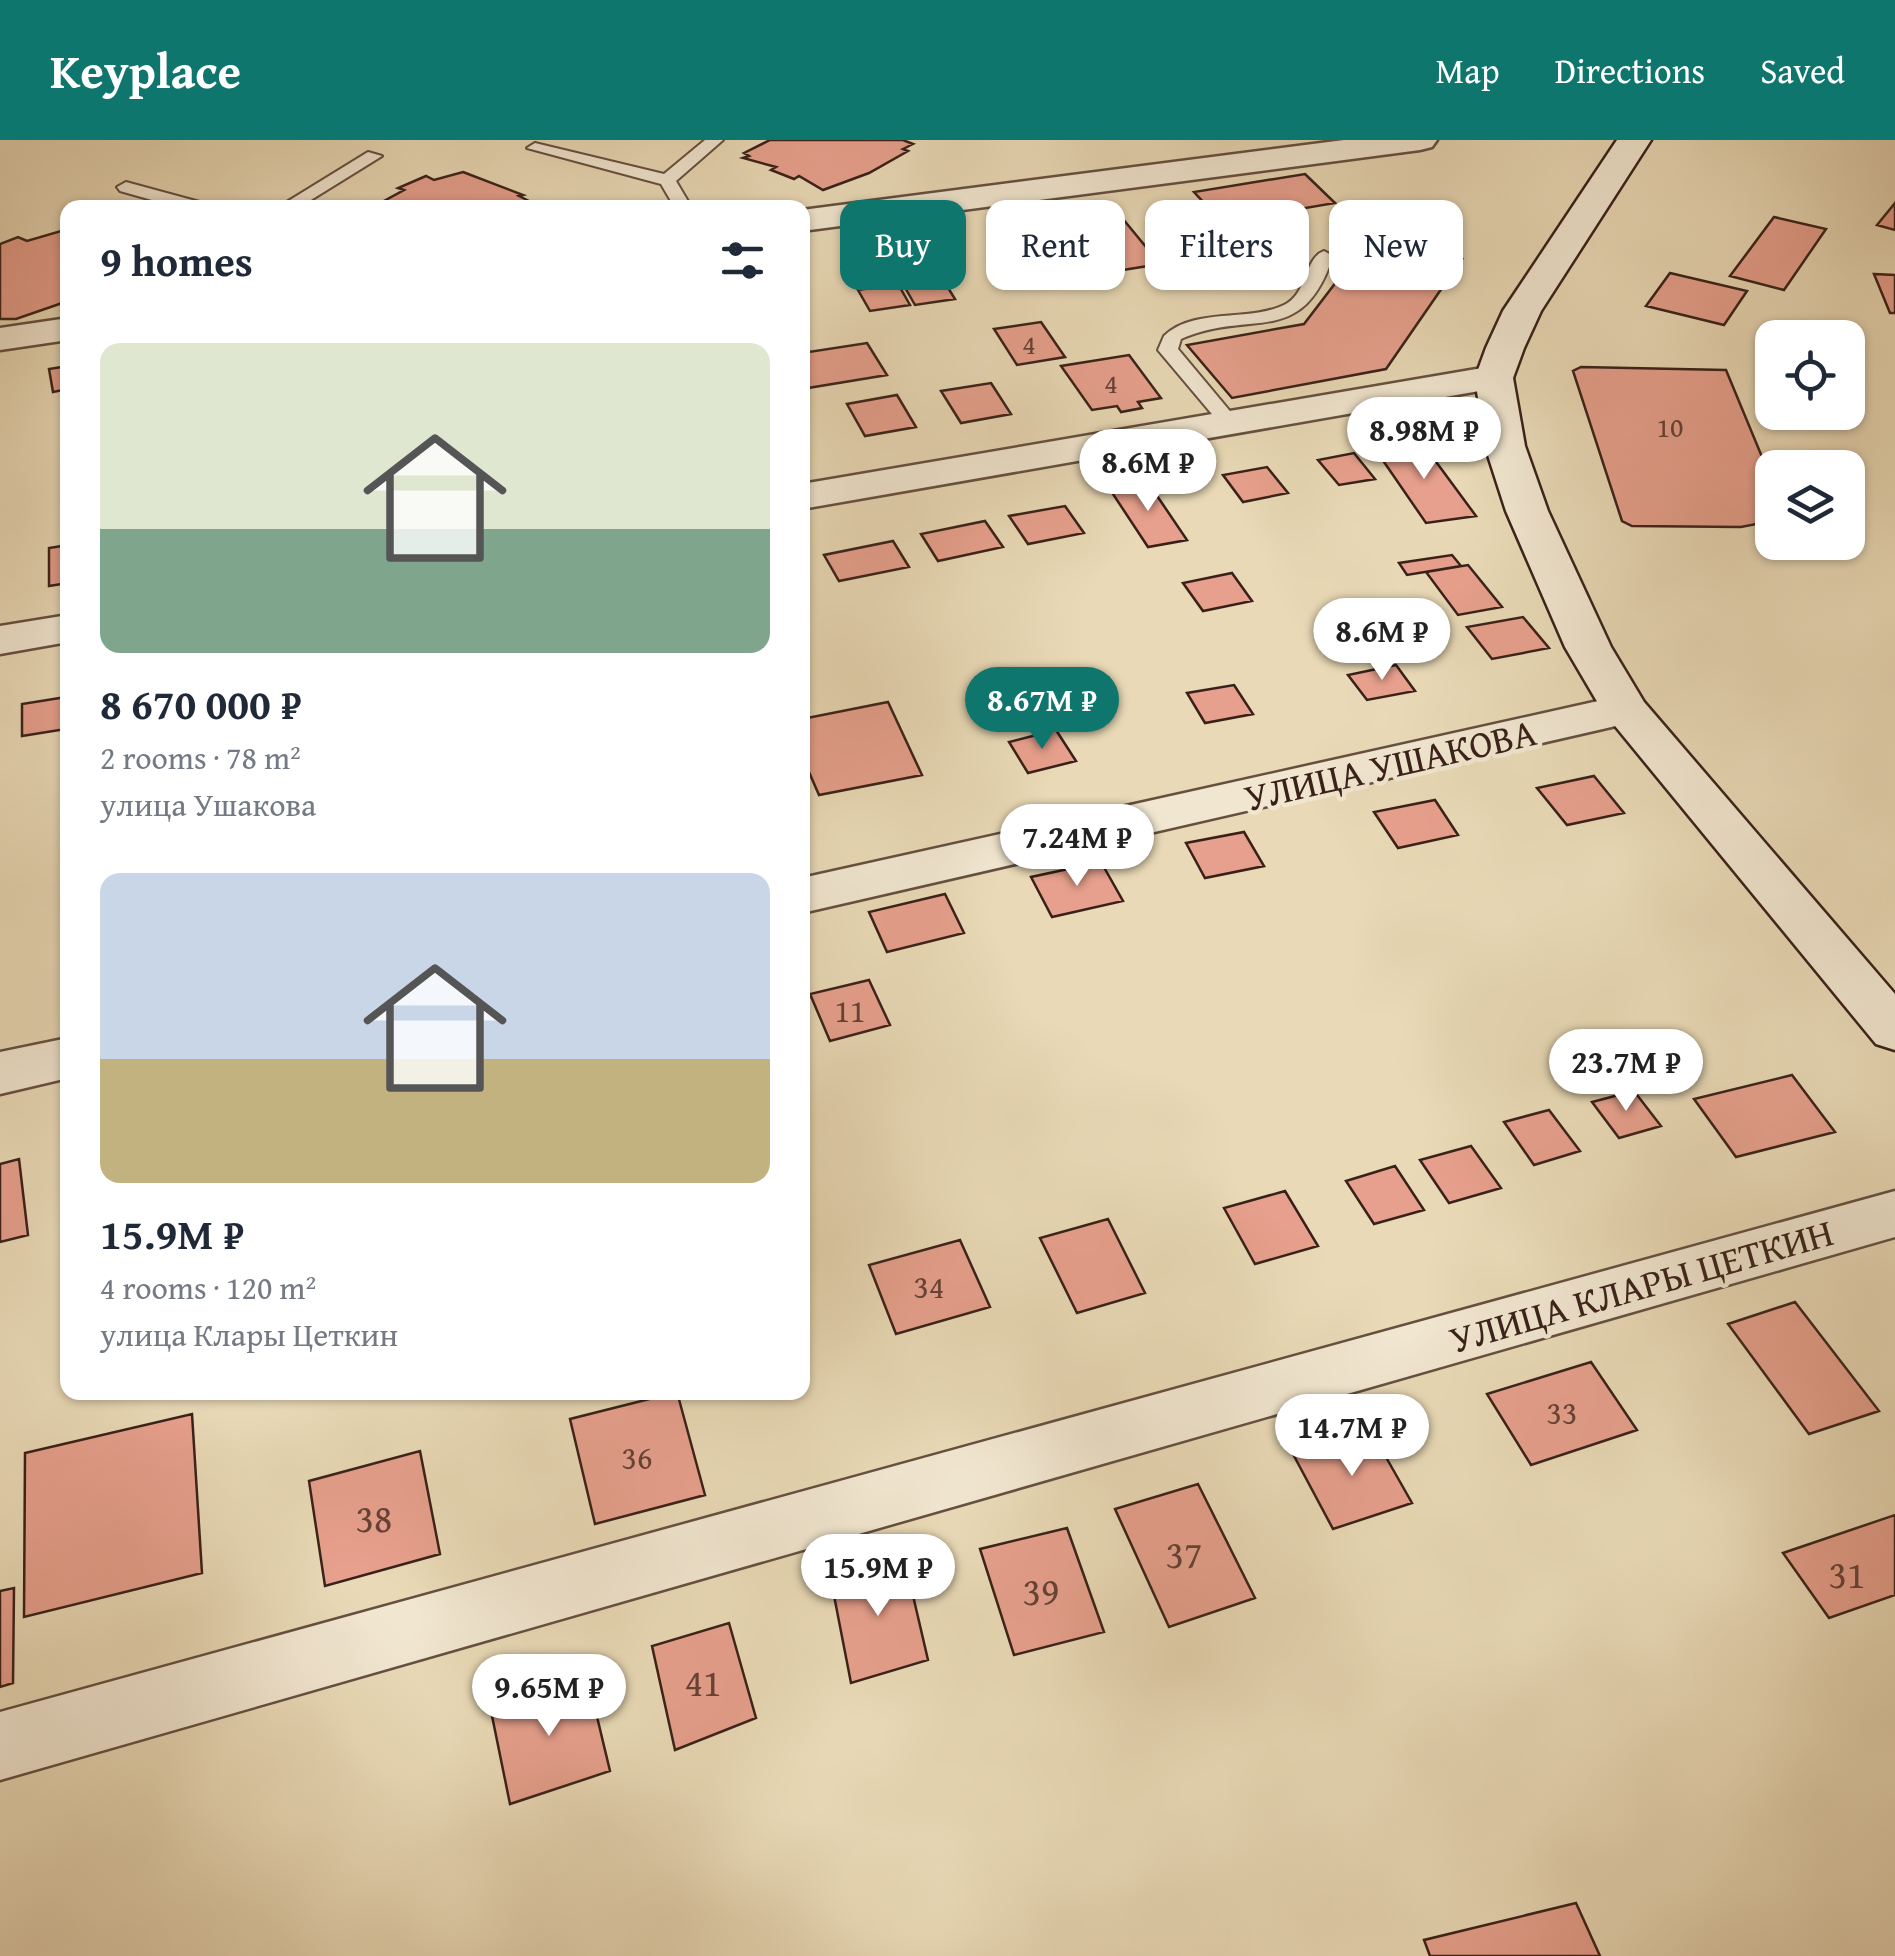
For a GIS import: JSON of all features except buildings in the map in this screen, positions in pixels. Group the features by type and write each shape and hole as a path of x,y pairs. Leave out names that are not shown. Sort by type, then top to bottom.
{"street":[{"path":"810,220 1379,142 1420,140"},
{"path":"1634,140 1522,311 1494,378 1506,446 1528,511 1588,648 1625,710 1895,1030"},
{"path":"0,339 60,329"},
{"path":"810,494 1494,378"},
{"path":"0,640 60,629"},
{"name":"УЛИЦА УШАКОВА","path":"810,894 1625,710"},
{"path":"0,1073 60,1060"},
{"name":"УЛИЦА КЛАРЫ ЦЕТКИН","path":"0,1746 1895,1214"}],"lane":[{"path":"667,180 714,140"},
{"path":"535,148 667,180 679,200"},
{"path":"299,200 374,156"},
{"path":"126,187 172,200"},
{"path":"1229,422 1168,350 1173,336 1192,326 1293,309 1314,286 1324,256"}]}
